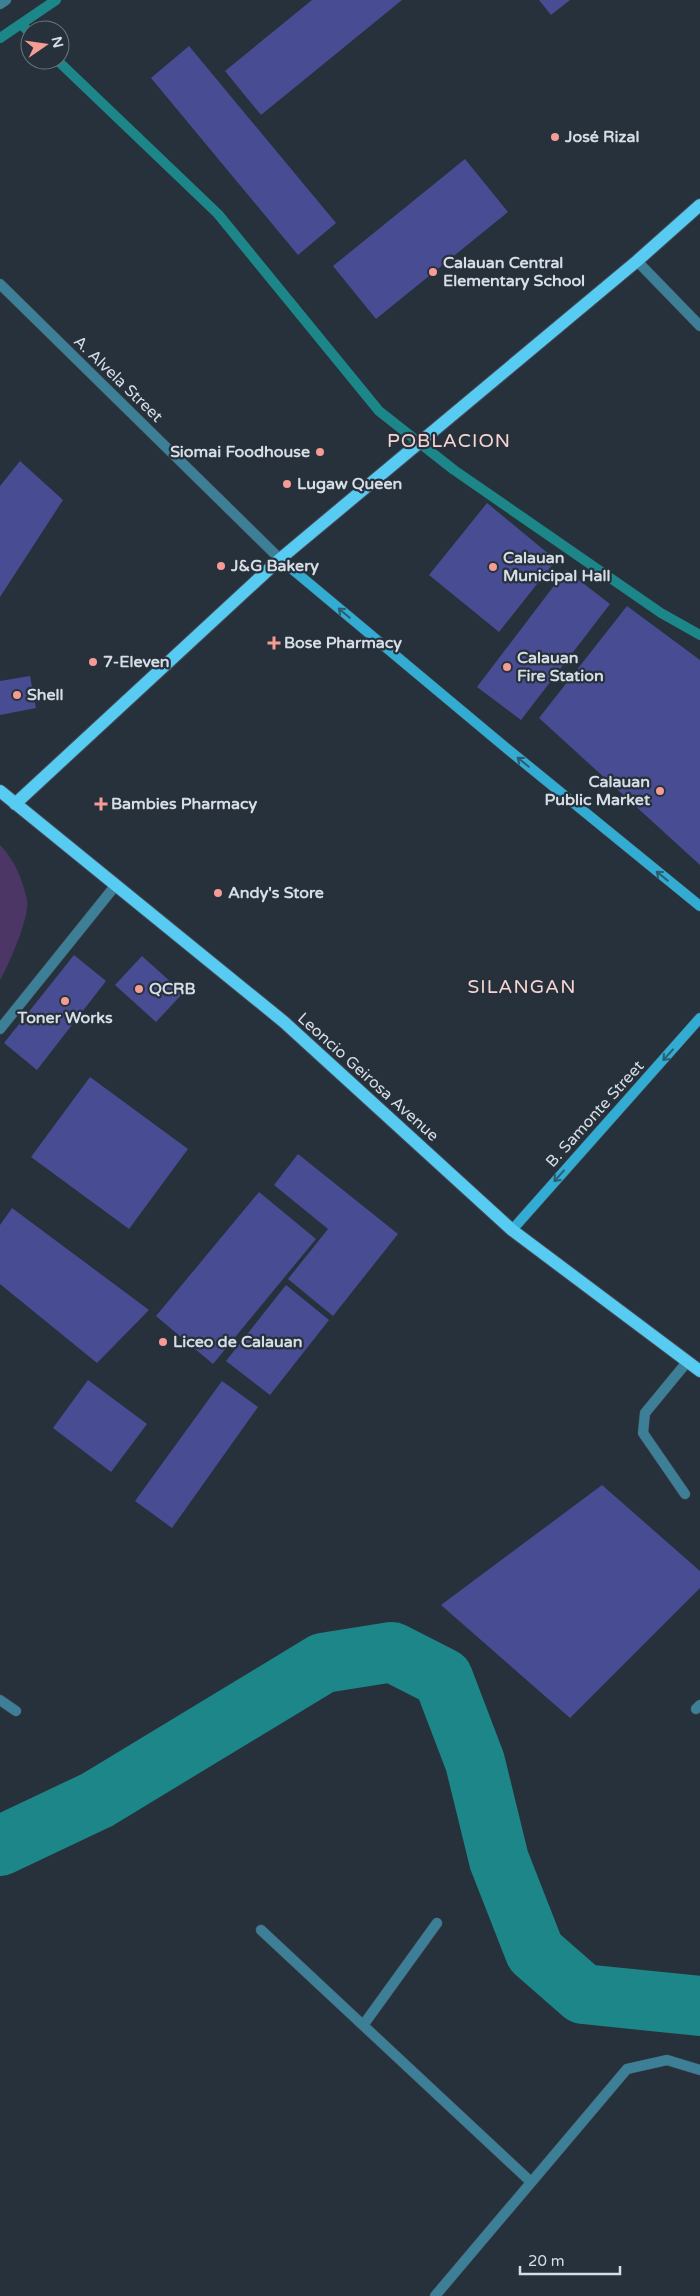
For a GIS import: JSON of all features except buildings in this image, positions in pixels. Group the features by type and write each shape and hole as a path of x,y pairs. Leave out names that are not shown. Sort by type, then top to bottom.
{"main road":[{"path":"15,804 280,559 637,261 700,205"},
{"name":"Leoncio Geirosa Avenue","path":"0,791 284,1022 512,1230 700,1372"}],"street":[{"path":"0,4 6,0"},
{"path":"637,261 700,326"},
{"name":"A. Alvela Street","path":"0,284 280,559"},
{"path":"280,559 505,747 700,906"},
{"path":"0,1029 115,886"},
{"name":"B. Samonte Street","path":"512,1230 700,1018"},
{"path":"685,1494 643,1433 645,1413 687,1362"},
{"path":"0,1700 16,1711"},
{"path":"364,2024 437,1923"},
{"path":"261,1930 364,2024 531,2182"},
{"path":"435,2296 627,2069 667,2060 700,2070"}],"shaded area":[{"path":"0,845 14,863 23,885 27,908 18,940 0,980"}],"waterway":[{"path":"0,38 56,0"},
{"path":"67,70 218,214 379,411 454,470 661,613 700,635"},
{"path":"0,1846 97,1800 323,1663 392,1652 443,1678 475,1762 499,1860 535,1952 583,1994 700,2006"}],"place":[{"name":"José Rizal","path":"555,137"},
{"name":"Calauan Central Elementary School","path":"433,272"},
{"name":"Siomai Foodhouse","path":"320,452"},
{"name":"Lugaw Queen","path":"287,484"},
{"name":"J&G Bakery","path":"221,566"},
{"name":"Calauan Municipal Hall","path":"493,567"},
{"name":"Bose Pharmacy","path":"274,643"},
{"name":"7-Eleven","path":"93,662"},
{"name":"Calauan Fire Station","path":"507,667"},
{"name":"Shell","path":"17,695"},
{"name":"Calauan Public Market","path":"660,791"},
{"name":"Bambies Pharmacy","path":"101,804"},
{"name":"Andy's Store","path":"218,893"},
{"name":"QCRB","path":"139,989"},
{"name":"Toner Works","path":"65,1001"},
{"name":"Liceo de Calauan","path":"163,1342"}],"district":[{"name":"POBLACION","path":"449,441"},
{"name":"SILANGAN","path":"522,987"}]}
